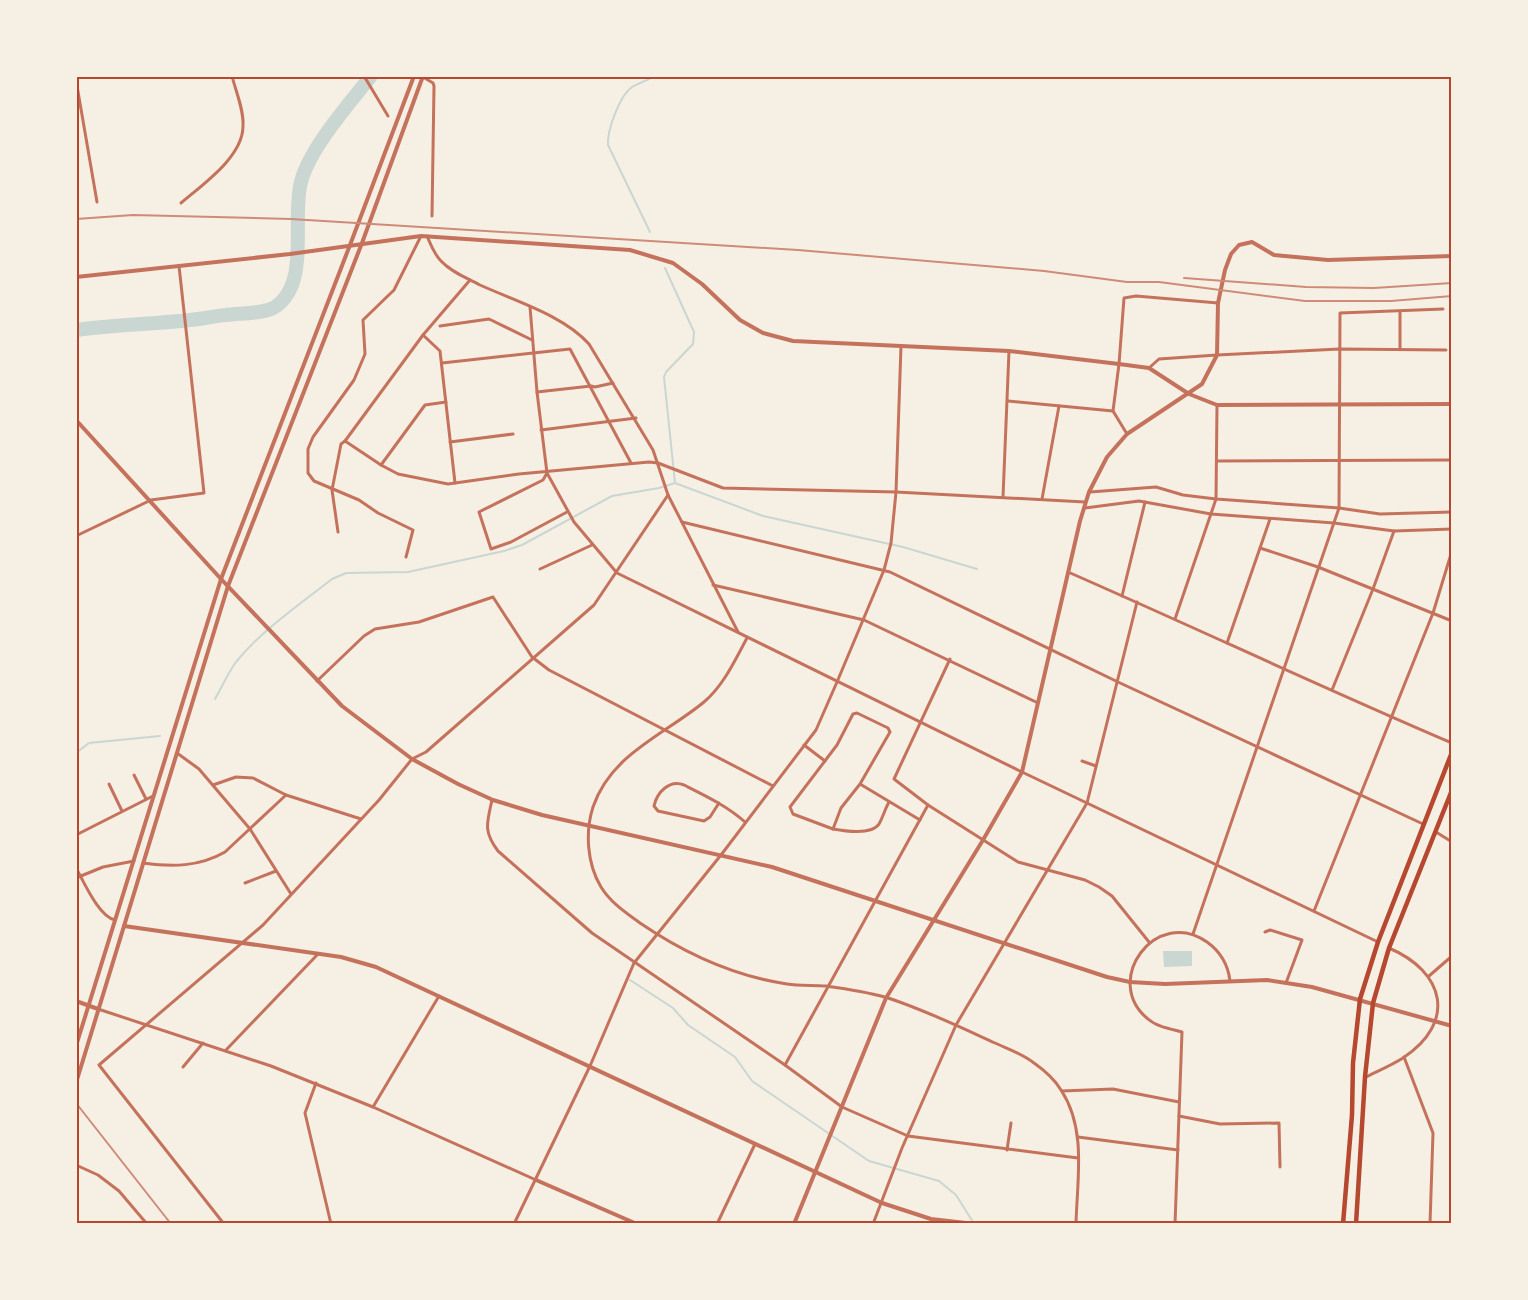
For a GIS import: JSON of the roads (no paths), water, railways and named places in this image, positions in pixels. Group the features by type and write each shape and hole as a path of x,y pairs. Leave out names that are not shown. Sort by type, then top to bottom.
{"main road":[{"path":"1343,1224 1352,1115 1353,1063 1360,999 1378,942 1452,752"},
{"path":"1356,1224 1365,1077 1373,1003 1389,948 1452,790"}],"street":[{"path":"181,203 225,164 238,147 244,128 243,116 232,76"},
{"path":"76,1046 221,579 414,76"},
{"path":"364,77 388,116"},
{"path":"76,1083 228,586 362,243 423,77 434,83 432,216"},
{"path":"76,80 97,202"},
{"path":"406,557 413,530 378,513 359,500 311,479 308,473 308,449 327,416 354,380 365,354 363,320 394,290 421,236"},
{"path":"76,277 290,254 421,236 636,250 673,263 702,284 740,320 763,333 793,341 1009,351 1119,363 1149,368 1189,394 1217,405 1452,404"},
{"path":"428,237 442,262 470,280 556,318 580,334 589,344 654,450 668,494 739,633"},
{"path":"794,1224 886,998 1022,772 1083,508 1089,492 1107,457 1127,434 1202,384 1217,355 1218,303 1231,254 1245,243 1252,242 1274,255 1328,260 1452,256"},
{"path":"76,536 151,500 204,494 179,266"},
{"path":"338,532 332,490 341,444 423,335 470,280"},
{"path":"1127,434 1113,411 1124,298 1136,296 1218,303"},
{"path":"530,307 533,354 547,473 568,514 616,573 1022,772 1378,942"},
{"path":"1193,934 1339,508 1340,313 1443,309"},
{"path":"1400,312 1401,349"},
{"path":"440,326 489,319 532,340"},
{"path":"423,335 440,351 454,483"},
{"path":"514,1224 590,1066 634,963 721,855 816,730 884,570 892,535 896,492 901,346"},
{"path":"442,363 570,349 631,463"},
{"path":"1149,368 1159,359 1217,355 1339,350 1446,350"},
{"path":"1003,497 1009,351"},
{"path":"537,392 595,387 613,383"},
{"path":"1008,401 1113,411"},
{"path":"381,465 425,405 446,402"},
{"path":"1175,619 1216,499 1217,405"},
{"path":"1042,500 1059,406"},
{"path":"541,430 611,423 636,418"},
{"path":"76,420 221,579 342,706 412,759 493,800 542,815 772,867 1107,977 1130,982 1165,984 1267,980 1312,987 1452,1026"},
{"path":"450,442 513,435"},
{"path":"345,441 398,474 448,484 519,474 631,463 658,464 723,488 896,492 1085,502"},
{"path":"1217,461 1452,460"},
{"path":"547,473 543,480 479,512 491,549 511,542 568,514"},
{"path":"1089,492 1156,487 1183,495 1216,499 1339,508 1396,515 1452,512"},
{"path":"224,1224 99,1065 263,925 362,819 412,759 426,752 594,605 668,494"},
{"path":"1083,508 1144,502 1211,514 1334,523 1394,531 1452,529"},
{"path":"1122,596 1144,502"},
{"path":"1227,643 1270,519"},
{"path":"682,522 884,570 1423,824"},
{"path":"1332,690 1394,531"},
{"path":"1314,911 1432,613 1451,554 1452,542"},
{"path":"540,569 592,545"},
{"path":"1260,548 1318,567 1452,621"},
{"path":"1068,572 1175,619 1282,670 1452,743"},
{"path":"713,585 864,620 1038,703"},
{"path":"316,681 364,636 375,629 419,622 493,597 532,657 549,670 773,786"},
{"path":"873,1224 956,1025 1087,803 1137,602"},
{"path":"747,638 728,672 705,701 629,754 612,771 594,804 589,826 592,865 602,888 612,902 624,911 691,954 726,968 788,984 826,987 886,998 956,1025 1033,1061 1062,1091 1078,1137 1076,1224"},
{"path":"950,660 894,779 928,805 1018,862 1085,880 1112,896 1149,942"},
{"path":"833,829 841,808 860,784 890,732 888,728 857,713 853,714 837,745 790,807 793,814 833,829 867,830 878,825 889,802"},
{"path":"804,745 825,761"},
{"path":"177,753 199,769 250,830 291,894"},
{"path":"1082,761 1096,766"},
{"path":"134,775 146,799"},
{"path":"213,785 236,777 253,778 286,795 362,819"},
{"path":"719,803 710,817 704,820 658,811 654,806 661,792 675,782 684,784 719,803 730,809 745,822"},
{"path":"109,784 122,811"},
{"path":"860,784 920,820"},
{"path":"143,863 165,866 204,862 225,852 286,795"},
{"path":"76,835 153,796"},
{"path":"493,800 487,832 489,840 498,851 592,933 785,1065 842,1107 908,1136 1078,1158"},
{"path":"785,1065 928,805"},
{"path":"1435,831 1452,842"},
{"path":"79,877 103,867 134,861"},
{"path":"76,868 79,877 103,914 116,921"},
{"path":"244,883 276,871"},
{"path":"124,926 318,954 367,964 882,1203 931,1219 975,1224"},
{"path":"1265,932 1270,930 1302,940 1286,983"},
{"path":"1175,1224 1182,1032 1165,1028 1147,1019 1134,999 1130,982 1133,967 1149,942 1172,933 1193,934 1219,952 1226,964 1230,981"},
{"path":"1365,1077 1404,1057 1418,1045 1436,1022 1439,1007 1429,976 1421,967 1389,948"},
{"path":"225,1050 318,954"},
{"path":"1429,976 1452,956"},
{"path":"373,1107 439,996"},
{"path":"76,1001 203,1042 316,1083 637,1224"},
{"path":"183,1067 203,1042"},
{"path":"1404,1057 1433,1133 1430,1224"},
{"path":"316,1083 305,1113 331,1224"},
{"path":"1062,1091 1113,1089 1179,1102"},
{"path":"1179,1116 1220,1124 1279,1123 1280,1167"},
{"path":"1007,1150 1011,1123"},
{"path":"1078,1137 1178,1150"},
{"path":"717,1224 755,1143"},
{"path":"76,1165 98,1175 118,1191 147,1224"}],"waterway":[{"path":"76,330 195,320 258,312 275,307 286,296 293,283 298,249 298,197 305,169 321,141 371,76"},
{"path":"650,232 608,145 608,139 612,122 627,91 655,76"},
{"path":"665,268 694,332 693,344 664,377 675,483"},
{"path":"215,699 233,666 246,650 332,579 346,573 408,572 504,551 522,545 612,496 675,483 763,516 903,547 977,569"},
{"path":"76,753 89,743 160,736"},
{"path":"630,980 673,1008 688,1025 735,1057 752,1081 869,1161 939,1181 956,1195 973,1222"}],"railway":[{"path":"76,219 133,215 291,219 798,250 1044,271 1127,282 1159,282 1305,301 1391,301 1452,296"},
{"path":"1184,278 1306,287 1374,288 1452,283"},
{"path":"76,1103 171,1224"}]}
